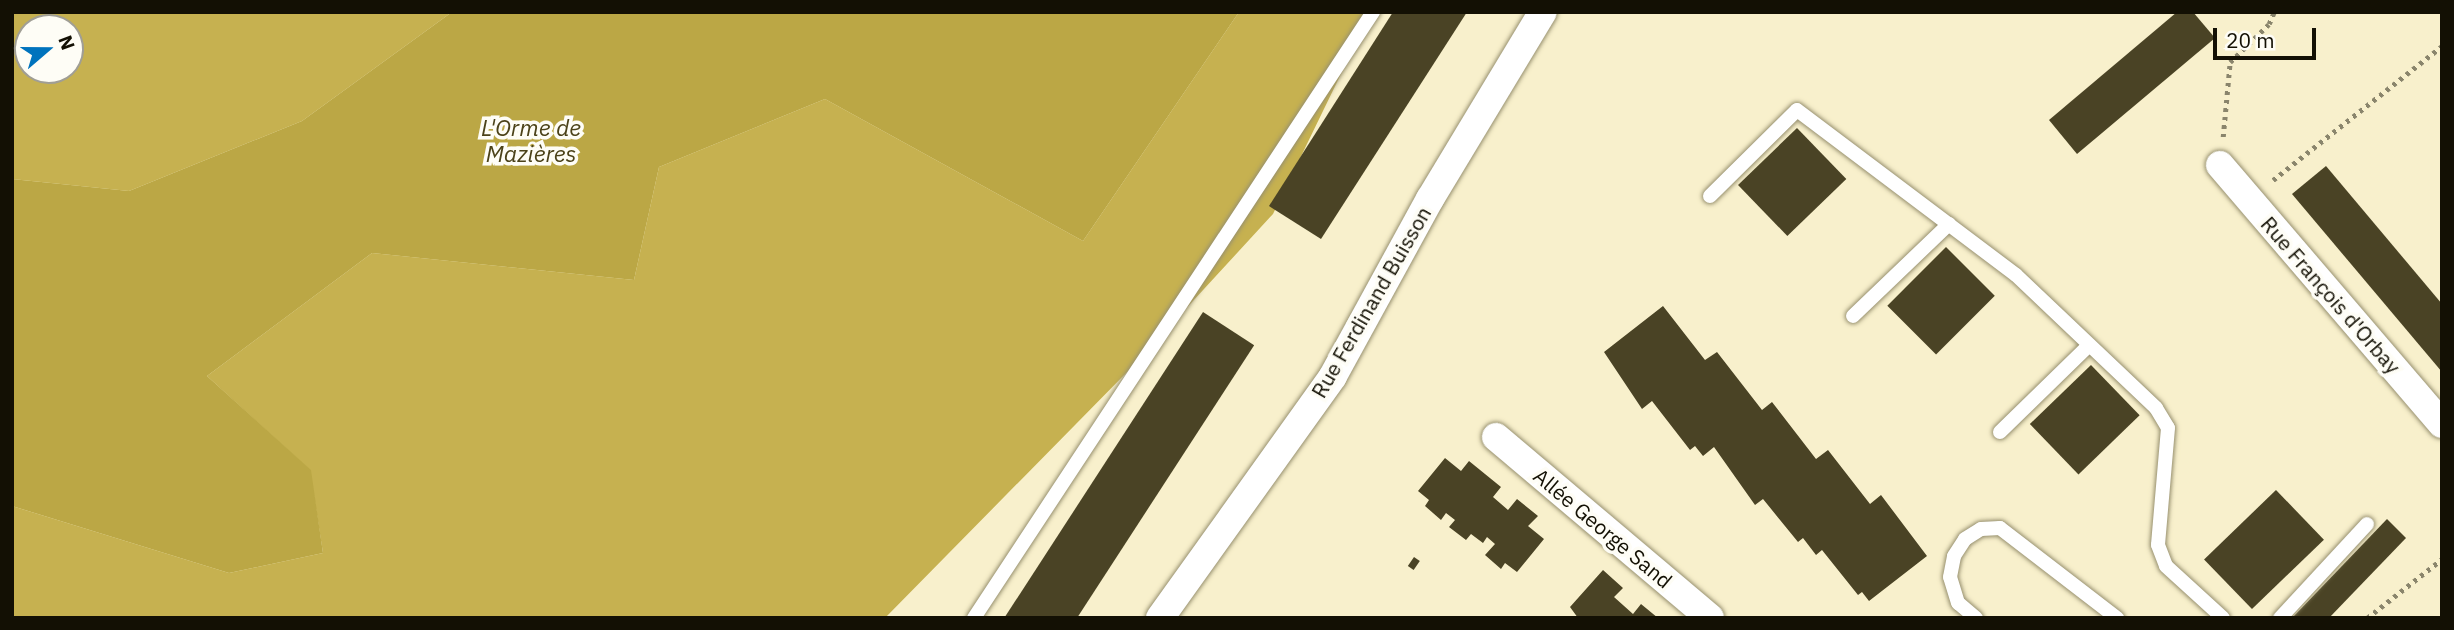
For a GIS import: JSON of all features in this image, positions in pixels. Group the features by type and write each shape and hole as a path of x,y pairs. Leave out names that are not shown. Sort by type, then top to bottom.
{"street":[{"name":"Rue Ferdinand Buisson","path":"1160,618 1333,376 1430,199 1543,12"},
{"name":"Rue François d'Orbay","path":"2220,165 2442,424"},
{"name":"Allée George Sand","path":"1496,438 1710,618"}],"lane":[{"path":"974,618 1373,12"},
{"path":"1710,196 1797,110 2015,275 2155,408 2168,428 2158,545 2166,566 2224,618"},
{"path":"1853,316 1949,224"},
{"path":"2000,432 2089,345"},
{"path":"2280,618 2367,524"},
{"path":"1976,618 1958,603 1950,577 1954,556 1973,534 2000,528 2117,618"}],"path":[{"path":"2220,165 2230,62 2269,24 2274,12"},
{"path":"2249,199 2442,46"},
{"path":"2367,618 2442,559"}],"shaded area":[{"path":"12,12 452,12 302,121 129,191 12,179"},
{"path":"1239,12 1371,12 1273,214 1134,365 885,618 12,618 12,506 229,573 323,553 310,470 207,376 372,253 634,280 659,167 825,99 1083,241"}],"water":[{"name":"L'Orme de Mazières","path":"452,12 1239,12 1083,241 825,99 659,167 634,280 372,253 207,376 311,470 323,553 229,573 12,506 12,179 129,191 302,121"}],"building":[{"path":"1393,12 1467,12 1321,239 1269,206"},
{"path":"2177,12 2193,12 2215,38 2077,154 2049,120"},
{"path":"1797,128 1846,179 1787,236 1738,185"},
{"path":"2326,166 2442,304 2442,372 2292,194"},
{"path":"1946,247 1995,296 1936,354 1887,306"},
{"path":"1663,306 1705,360 1717,352 1762,410 1772,402 1816,459 1828,450 1870,504 1881,495 1927,556 1869,601 1862,592 1858,595 1822,550 1816,555 1803,538 1798,542 1763,499 1755,505 1714,447 1703,456 1695,446 1690,450 1652,401 1642,409 1604,352"},
{"path":"1203,312 1254,345 1077,618 1004,618"},
{"path":"2091,365 2140,415 2078,474 2030,424"},
{"path":"1445,458 1461,471 1469,461 1501,487 1493,497 1508,510 1517,499 1538,516 1528,526 1544,539 1517,572 1505,563 1501,569 1485,555 1495,544 1487,537 1483,543 1471,534 1466,540 1449,527 1455,520 1446,513 1441,520 1425,506 1429,500 1418,491"},
{"path":"2276,490 2324,540 2252,609 2204,559"},
{"path":"2387,519 2406,538 2329,618 2292,618"},
{"path":"1414,557 1420,561 1414,570 1408,566"},
{"path":"1603,570 1623,588 1614,597 1633,614 1641,604 1658,618 1578,618 1570,607"}]}
